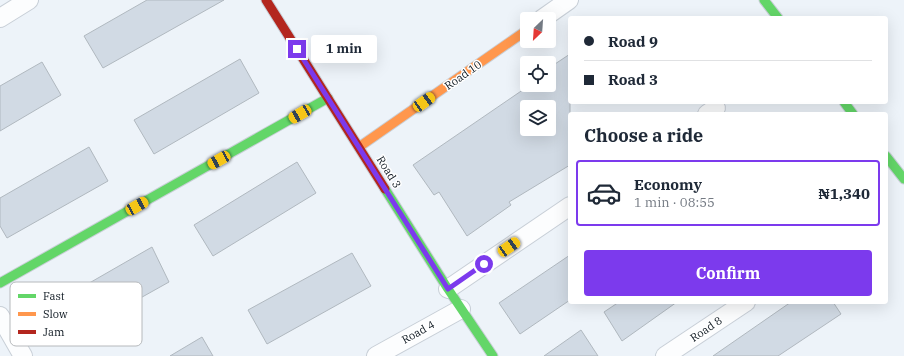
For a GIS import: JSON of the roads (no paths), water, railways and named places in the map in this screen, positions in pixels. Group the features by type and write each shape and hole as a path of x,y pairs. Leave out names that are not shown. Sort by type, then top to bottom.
{"street":[{"path":"0,18 29,0"},
{"name":"Road 3","path":"266,0 448,289 492,356"},
{"path":"552,12 569,0"},
{"path":"764,0 776,16"},
{"name":"Road 10","path":"359,147 520,35"},
{"path":"0,283 328,98"},
{"path":"888,159 904,179"},
{"path":"448,289 568,207"},
{"name":"Road 8","path":"665,356 743,304"},
{"name":"Road 4","path":"376,356 461,309"},
{"path":"0,316 10,333"},
{"path":"17,346 23,356"}]}
